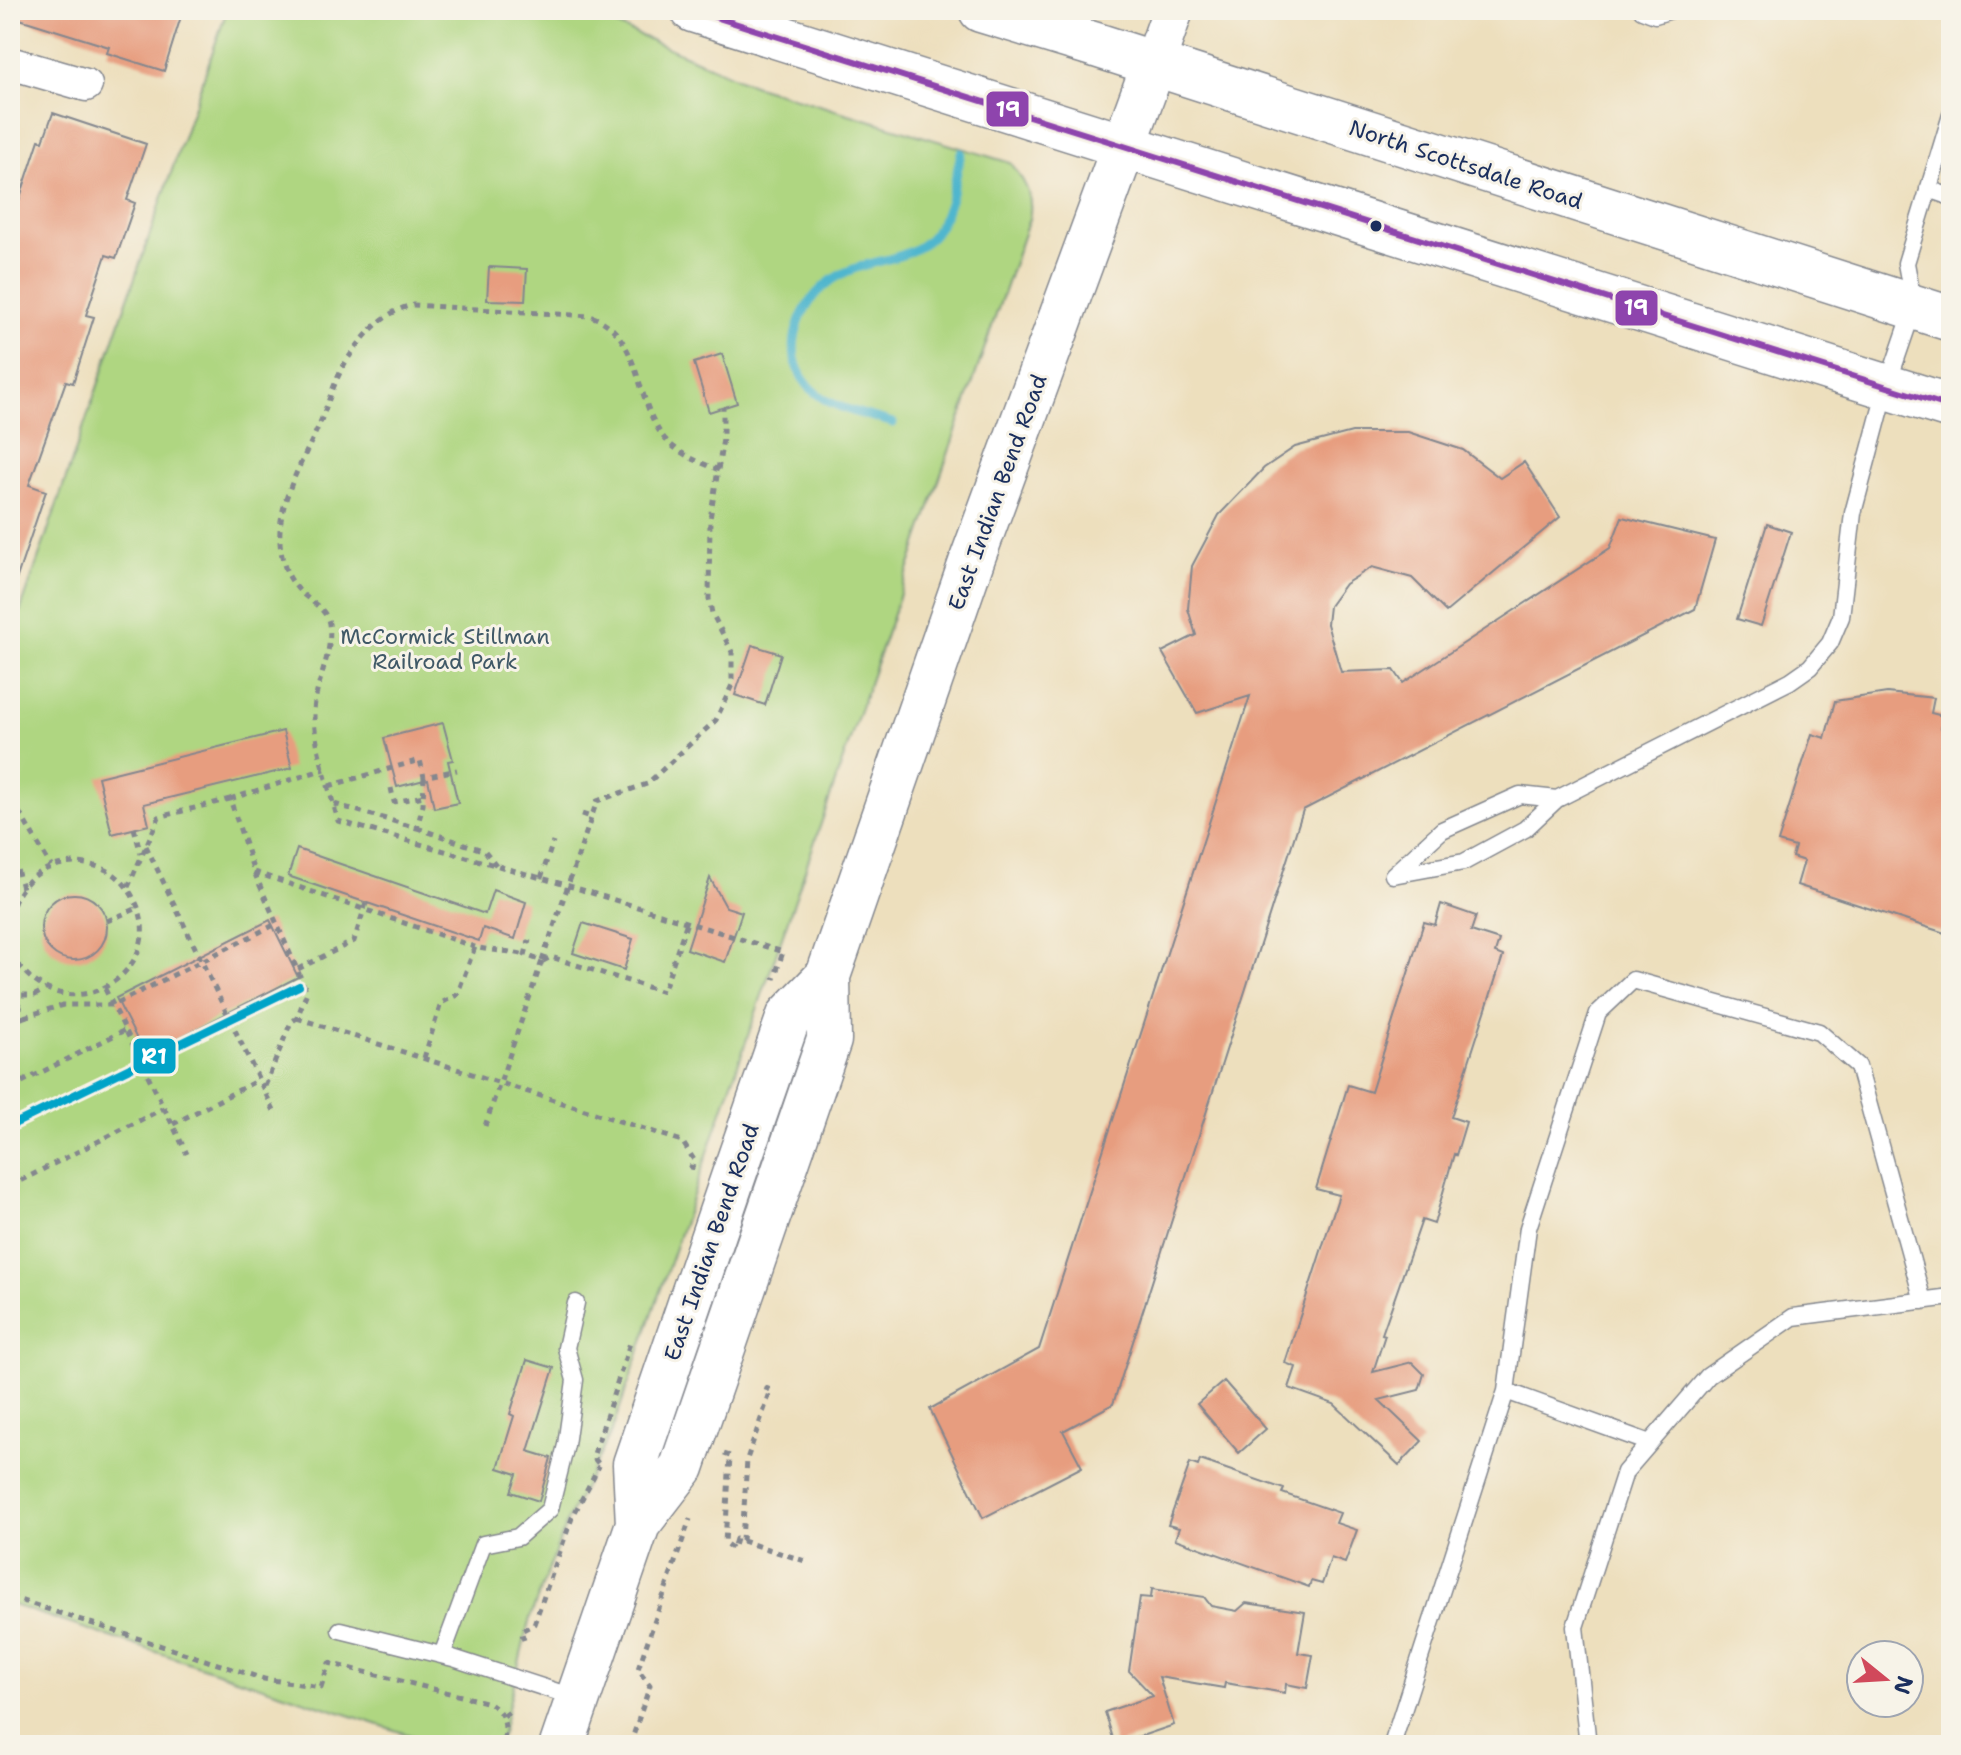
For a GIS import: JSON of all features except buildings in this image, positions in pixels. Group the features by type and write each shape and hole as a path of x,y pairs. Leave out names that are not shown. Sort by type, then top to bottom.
{"main road":[{"path":"693,10 1951,407"},
{"name":"North Scottsdale Road","path":"981,10 1932,313"},
{"name":"East Indian Bend Road","path":"562,1745 638,1524 635,1464 789,1016 828,976 977,544 1154,64"}],"street":[{"name":"East Indian Bend Road","path":"1154,64 1173,10"},
{"path":"10,63 86,85"}],"lane":[{"path":"1642,10 1655,15 1671,10"},
{"path":"1557,799 1520,795 1442,830 1393,875 1464,862 1525,829 1557,799 1790,681 1810,667 1830,643 1841,617 1853,513 1887,386 1932,313 1906,263 1951,115"},
{"path":"1928,189 1951,197"},
{"path":"1392,1745 1506,1391 1528,1228 1598,1013 1633,980 1819,1032 1858,1066 1923,1301"},
{"path":"1588,1745 1575,1627 1625,1472 1708,1376 1793,1317 1951,1297"},
{"path":"442,1655 483,1544 518,1537 550,1509 566,1445 575,1380 566,1348 576,1303"},
{"path":"1506,1391 1650,1443"},
{"path":"340,1630 442,1655 578,1698"}],"path":[{"path":"505,310 506,301"},
{"path":"719,470 694,460 666,439 654,423 625,346 618,333 607,323 590,316 413,305 401,307 364,338 348,358 287,497 281,526 282,556 289,576 299,590 323,611 329,621 327,654 314,715 338,821 566,885 783,952"},
{"path":"485,1126 597,801 647,784 716,720 735,685 732,652 712,613 709,599 710,519 725,419 723,408"},
{"path":"329,786 420,760 424,796 417,828"},
{"path":"128,887 159,817 230,799 325,769"},
{"path":"424,777 457,770"},
{"path":"391,788 394,802 424,796"},
{"path":"230,799 254,872 307,992 297,1018 291,1022 263,1091"},
{"path":"334,804 485,851 497,866"},
{"path":"10,805 19,812 51,866"},
{"path":"582,814 591,817"},
{"path":"134,828 141,855"},
{"path":"541,878 553,842"},
{"path":"146,845 275,1113"},
{"path":"11,847 22,888"},
{"path":"10,913 22,888 36,873 66,862 89,863 110,872 128,887 138,908 142,931 137,954 124,974 105,989 84,995 61,994 39,986 22,970 10,942"},
{"path":"254,872 365,906 475,947 496,953 512,951 542,961 551,957 663,992 687,922"},
{"path":"298,969 354,941 365,906"},
{"path":"107,921 138,908"},
{"path":"10,1024 63,1005 113,1005 276,924"},
{"path":"525,955 529,940"},
{"path":"424,1058 441,1003 457,995 475,947"},
{"path":"24,1017 12,995 35,995 46,989"},
{"path":"105,989 187,1154"},
{"path":"297,1018 682,1141 694,1160 691,1167 695,1168"},
{"path":"22,1082 125,1030"},
{"path":"173,1124 258,1080"},
{"path":"10,1186 164,1108"},
{"path":"599,1465 593,1457 630,1343"},
{"path":"742,1541 747,1459 771,1390 763,1387"},
{"path":"714,1451 730,1456 725,1543 733,1549 736,1539 805,1561"},
{"path":"630,1745 650,1685 638,1669 694,1509"},
{"path":"10,1597 264,1679 321,1687 329,1663 489,1703 504,1716 503,1745"},
{"path":"504,1716 512,1710"}],"green space":[{"name":"McCormick Stillman Railroad Park","path":"227,10 574,10 600,18 753,85 1011,163 1029,196 1029,219 612,1431 568,1519 530,1618 499,1745 440,1745 10,1604 10,641"}],"waterway":[{"path":"893,423 832,403 808,385 798,369 794,352 796,334 801,317 824,286 851,270 910,252 930,238 947,209 961,153"}],"transit line":[{"name":"19","path":"693,10 1951,407"},
{"name":"R1","path":"10,1126 299,986"}]}
